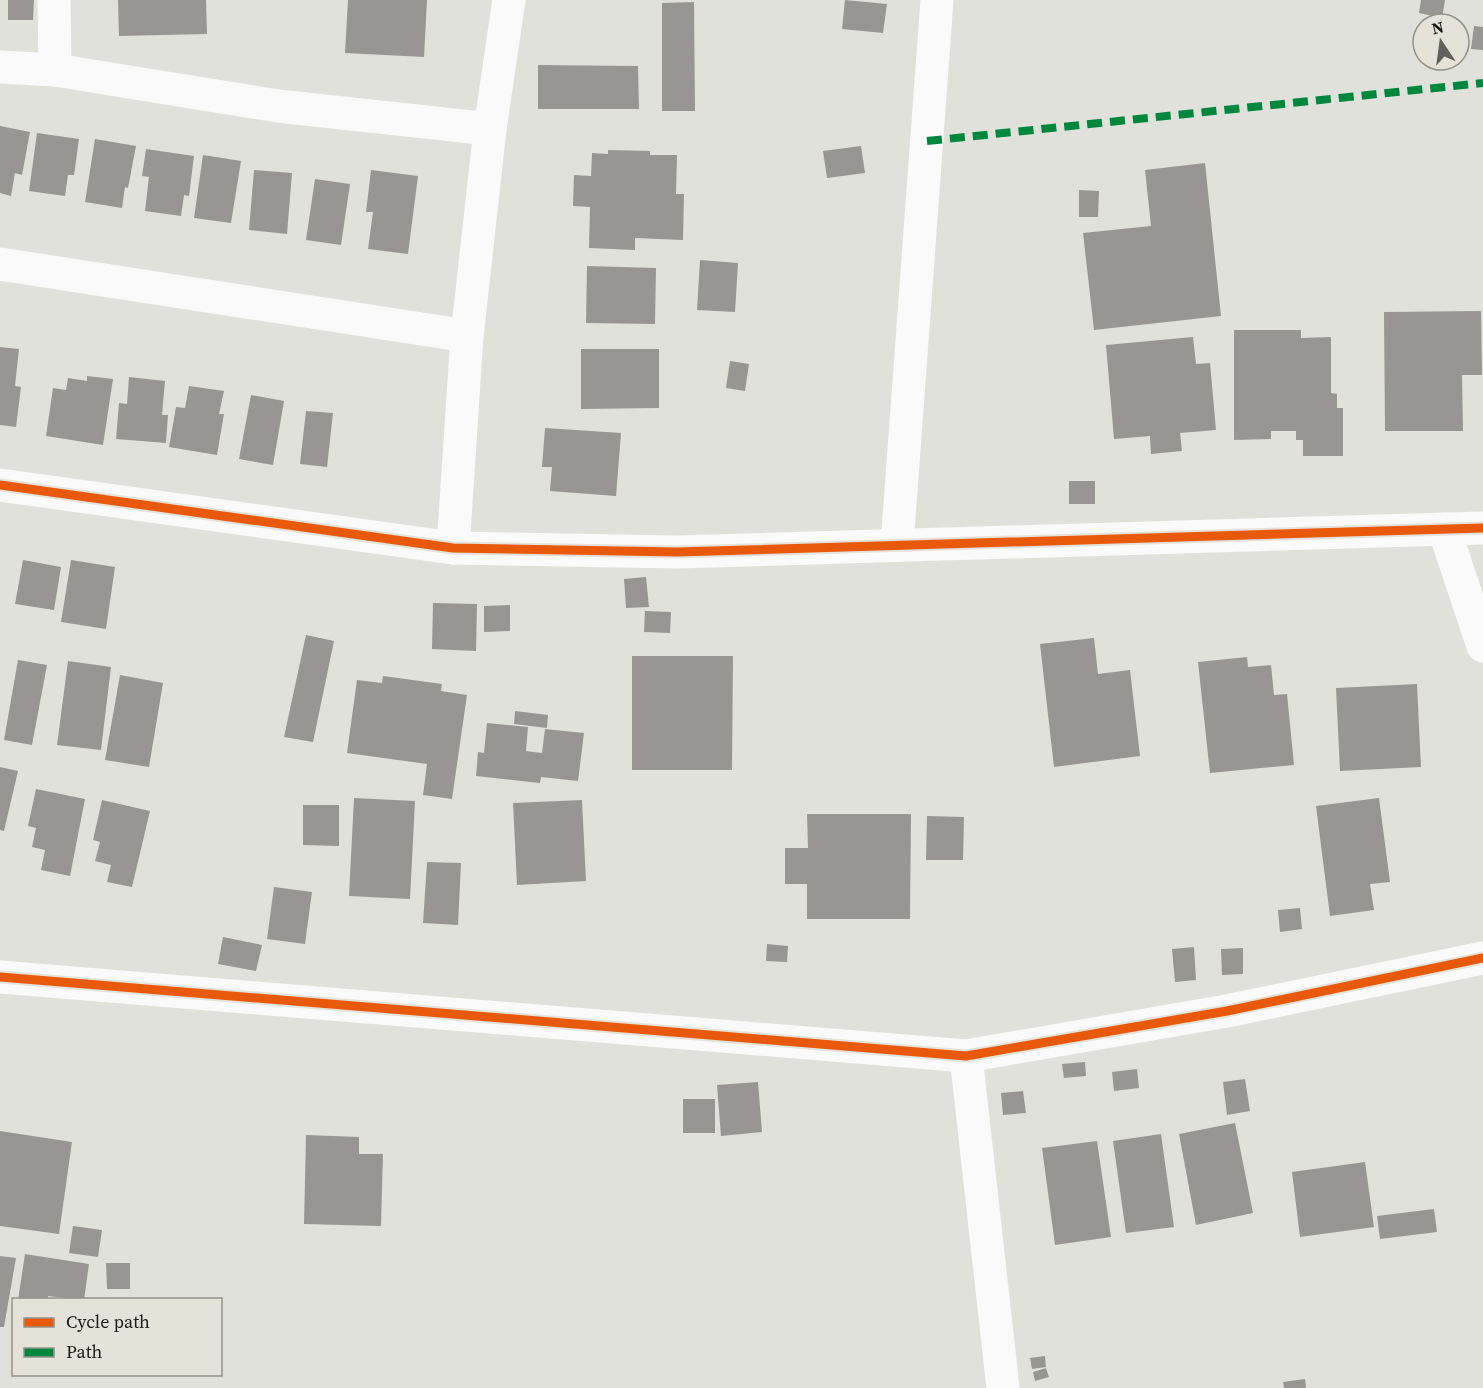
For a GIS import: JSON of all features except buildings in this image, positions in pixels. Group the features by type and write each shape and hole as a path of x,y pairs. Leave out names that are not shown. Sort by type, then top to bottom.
{"street":[{"path":"54,0 55,70"},
{"path":"453,548 467,336 490,129 509,0"},
{"path":"897,544 937,0"},
{"path":"0,67 55,70 278,106 490,129"},
{"path":"0,264 467,336"},
{"path":"0,485 453,548 677,552 1483,528"},
{"path":"1444,529 1483,646"},
{"path":"0,977 966,1056 1227,1011 1483,958"},
{"path":"966,1056 1003,1388"}],"marked path":[{"path":"927,141 1483,83"}],"cycle path":[{"path":"0,485 453,548 677,552 1483,528"},
{"path":"0,977 966,1056 1227,1011 1483,958"}]}
